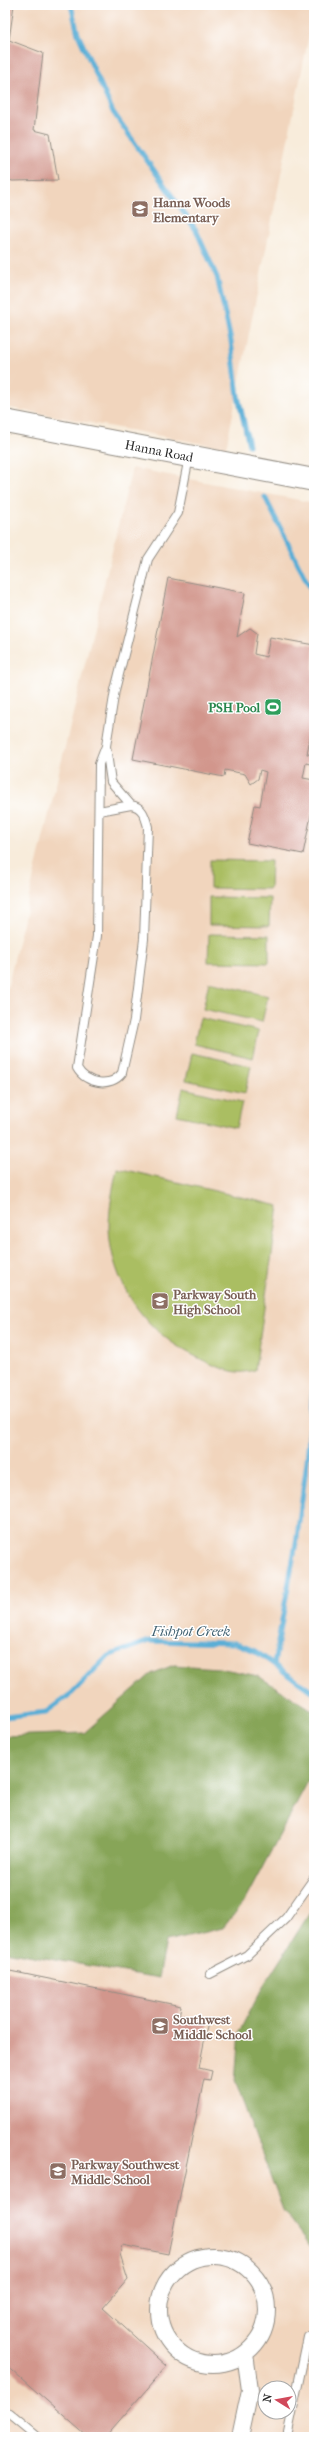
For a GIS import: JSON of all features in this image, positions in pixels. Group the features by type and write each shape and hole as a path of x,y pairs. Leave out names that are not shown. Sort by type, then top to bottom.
{"street":[{"name":"Hanna Road","path":"6,424 189,456 314,480"},
{"path":"202,2256 220,2256 238,2261 253,2272 263,2287 267,2305 266,2318 258,2340 245,2354 230,2362 207,2363 195,2361 180,2353 168,2340 161,2324 159,2307 163,2290 172,2274 185,2263 202,2256"},
{"path":"240,2437 250,2390 245,2354"}],"lane":[{"path":"99,811 131,805 138,806 144,813 148,827 144,939 134,1020 122,1073 117,1080 110,1082 98,1082 80,1074 77,1068 97,936 99,764 106,746 115,690 148,559 178,513 189,456"},
{"path":"106,746 111,782 131,805"},
{"path":"210,1974 247,1955 286,1918 314,1878"},
{"path":"287,2437 308,2338 314,2339"},
{"path":"9,2412 38,2437"}],"shaded area":[{"name":"Hanna Woods Elementary","path":"5,5 301,5 314,10 226,448 5,407"},
{"path":"132,468 314,503 314,2437 5,2437 5,997"}],"green space":[{"path":"210,860 271,861 270,889 210,888"},
{"path":"209,897 270,898 269,926 209,925"},
{"path":"209,934 269,935 269,963 208,962"},
{"path":"209,982 268,996 262,1022 203,1009"},
{"path":"200,1018 259,1031 253,1058 194,1044"},
{"path":"192,1053 251,1066 245,1093 186,1080"},
{"path":"183,1088 242,1102 236,1128 177,1115"},
{"path":"117,1168 279,1206 255,1370 241,1372 231,1371 189,1353 172,1343 157,1331 132,1301 123,1285 111,1248 109,1228 110,1213"},
{"path":"174,1665 219,1668 258,1676 314,1711 314,1770 244,1902 223,1928 166,1941 159,1978 5,1951 5,1736 84,1733 151,1674"},
{"path":"314,1906 314,2252 283,2210 235,2081 239,2032 258,1995"}],"building":[{"path":"5,5 14,5 9,40 43,53 34,130 50,134 58,180 12,181 5,177"},
{"path":"168,578 245,593 237,637 250,628 257,633 254,654 266,657 270,637 314,645 312,693 314,693 314,716 307,754 314,755 314,765 306,763 303,778 314,780 314,801 303,854 247,843 255,805 260,806 266,772 260,770 258,779 251,784 245,774 225,770 224,777 133,759"},
{"path":"5,1970 181,2006 179,2016 208,2022 199,2068 212,2071 210,2080 204,2079 168,2254 122,2245 120,2254 128,2279 103,2308 167,2366 105,2437 88,2437 5,2364"}],"waterway":[{"path":"71,5 78,34 113,112 196,230 217,277 231,341 238,396 249,445"},
{"path":"265,497 314,596"},
{"path":"274,1664 297,1537 307,1461 314,1376"},
{"name":"Fishpot Creek","path":"5,1717 46,1712 72,1693 108,1656 149,1641 235,1643 255,1651 314,1693"}],"place":[{"name":"Hanna Woods Elementary","path":"140,209"},
{"name":"PSH Pool","path":"273,707"},
{"name":"Parkway South High School","path":"160,1301"},
{"name":"Southwest Middle School","path":"160,2026"},
{"name":"Parkway Southwest Middle School","path":"58,2171"}]}
